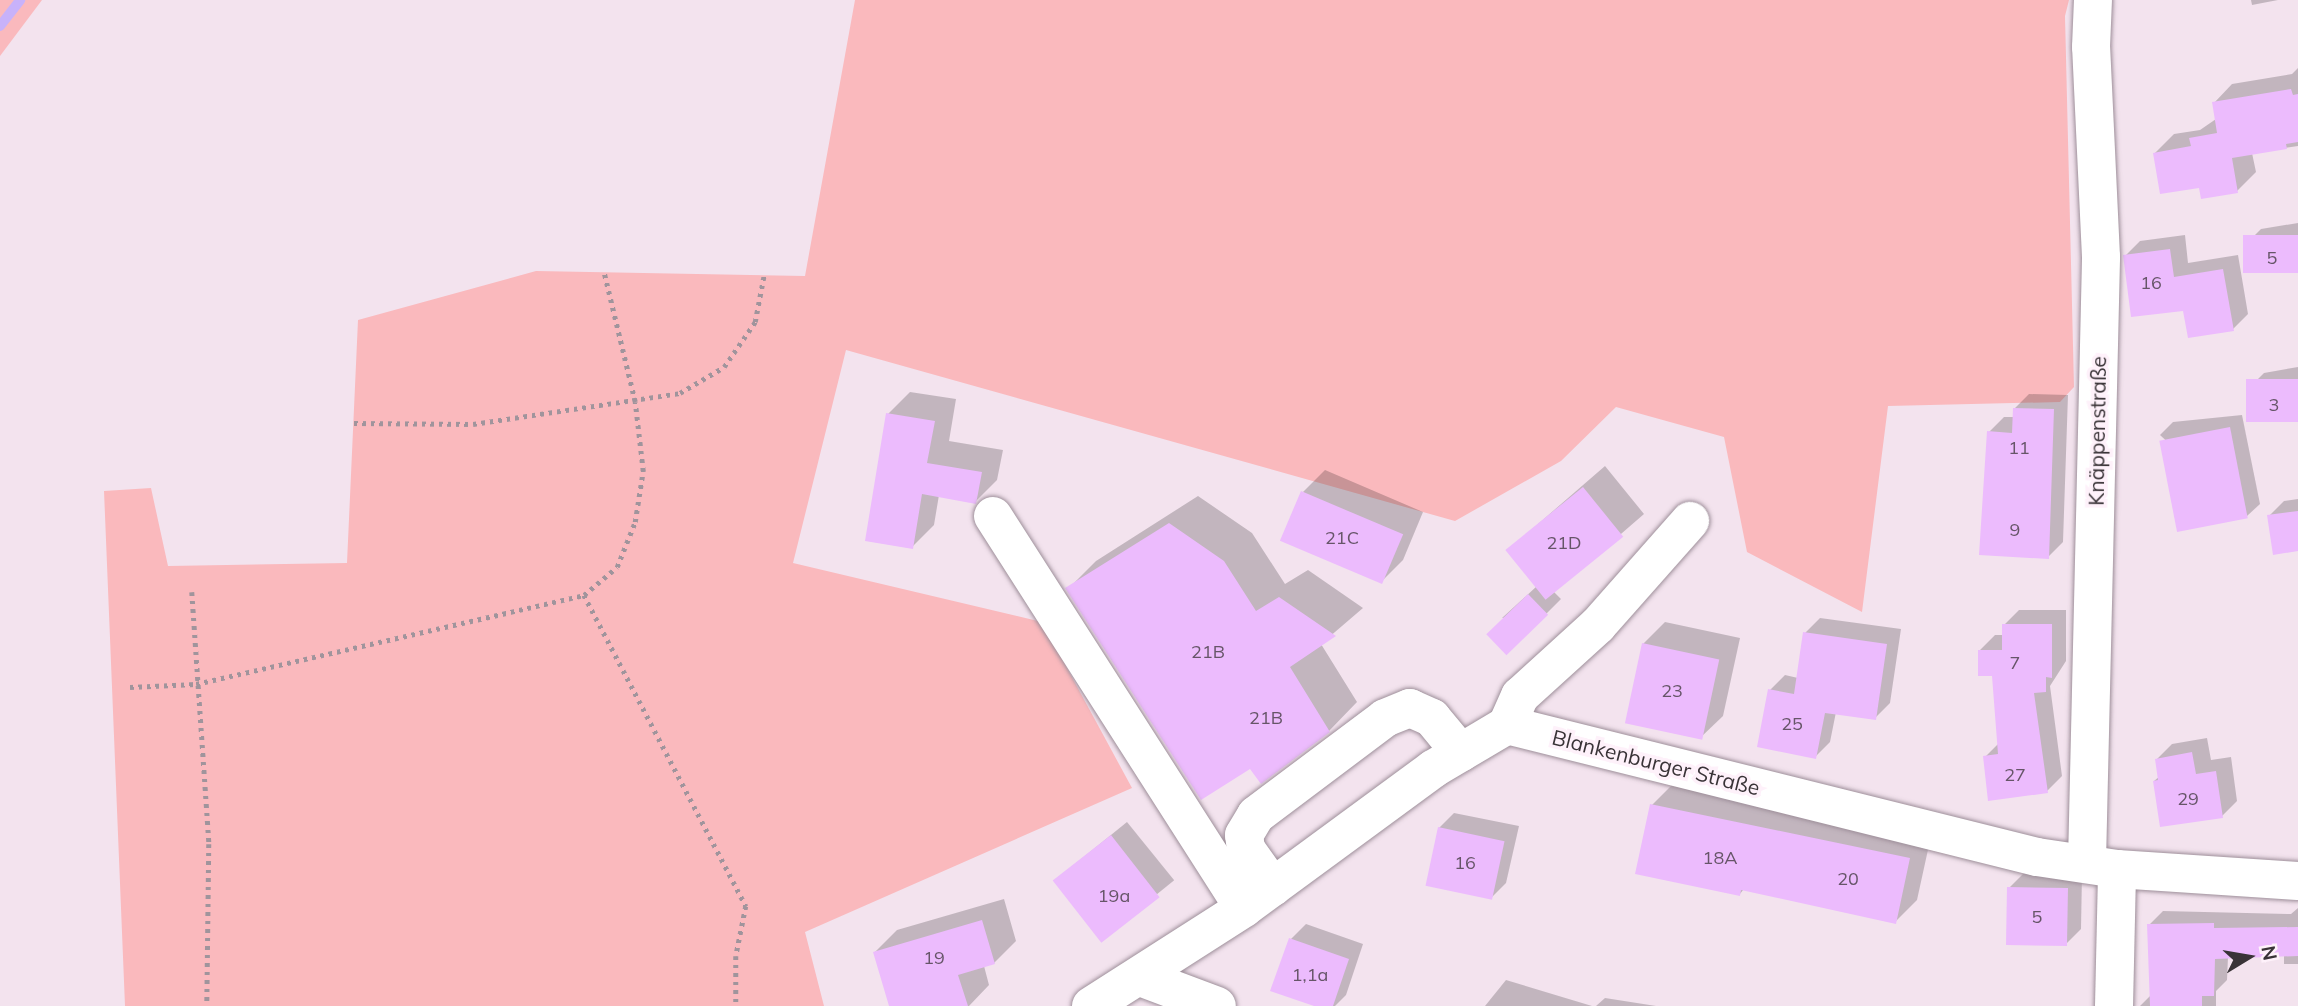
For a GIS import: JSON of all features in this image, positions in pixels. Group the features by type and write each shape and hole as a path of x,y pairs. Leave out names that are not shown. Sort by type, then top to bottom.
{"street":[{"name":"Knäppenstraße","path":"2093,0 2091,47 2101,257 2102,865 2114,1006"},
{"path":"993,516 1259,898"},
{"path":"1091,1006 1140,977 1259,898 1461,753 1507,725 1520,696 1598,625 1690,521"},
{"path":"1259,898 1244,835 1256,815 1385,718 1410,708 1432,718 1461,753"},
{"name":"Blankenburger Straße","path":"1507,725 2037,857 2298,881"},
{"path":"1140,977 1217,1006"}],"path":[{"path":"130,687 196,684 584,595 618,567 635,522 643,471 635,402 604,273"},
{"path":"354,423 473,424 635,402 680,393 724,367 755,322 764,275"},
{"path":"192,592 196,684 209,844 207,1006"},
{"path":"584,595 746,906 736,956 736,1006"}],"shaded area":[{"path":"0,0 42,0 0,56"},
{"path":"855,0 2069,0 2065,16 2074,387 2060,402 1888,406 1862,612 1747,552 1724,437 1616,407 1561,461 1455,521 846,350 793,563 1042,622 1132,788 805,932 824,1006 125,1006 104,491 151,488 168,566 347,563 358,320 536,271 805,276"}],"building":[{"path":"2291,89 2293,95 2298,94 2298,142 2286,144 2287,149 2232,158 2238,193 2201,199 2199,188 2160,194 2153,153 2191,146 2189,138 2217,133 2212,102"},
{"path":"2243,235 2298,235 2298,273 2243,273"},
{"path":"2170,249 2174,277 2223,269 2234,331 2188,338 2183,311 2131,317 2123,255"},
{"path":"2246,379 2298,379 2298,422 2246,422"},
{"path":"2013,408 2054,409 2049,559 1979,555 1987,431 2012,433"},
{"path":"886,413 935,421 927,463 982,472 976,504 922,494 913,549 865,541"},
{"path":"2230,427 2248,518 2177,532 2159,441"},
{"path":"1583,487 1623,537 1546,600 1505,550"},
{"path":"1301,491 1403,534 1382,584 1280,541"},
{"path":"2298,511 2298,551 2273,555 2267,515"},
{"path":"1169,523 1224,561 1256,611 1279,597 1336,636 1290,667 1330,732 1261,784 1250,769 1201,800 1065,588"},
{"path":"1528,594 1548,615 1506,655 1486,634"},
{"path":"2002,624 2052,624 2052,678 2046,677 2046,692 2034,693 2048,793 1988,801 1983,756 1998,754 1992,676 1978,676 1978,650 2002,650"},
{"path":"1803,632 1887,644 1876,720 1825,713 1816,759 1757,747 1768,689 1794,694"},
{"path":"1642,643 1719,659 1702,740 1625,723"},
{"path":"2192,752 2196,774 2216,771 2223,818 2160,827 2153,781 2158,780 2155,759"},
{"path":"1650,804 1910,858 1896,924 1741,890 1740,896 1635,874"},
{"path":"1438,827 1505,841 1492,900 1426,886"},
{"path":"1111,835 1160,897 1101,943 1053,881"},
{"path":"2007,887 2068,888 2067,946 2006,945"},
{"path":"982,920 995,964 958,975 968,1006 889,1006 873,952"},
{"path":"2214,923 2214,928 2298,927 2298,956 2215,959 2214,996 2202,996 2202,1006 2150,1006 2147,924"},
{"path":"1289,938 1349,959 1333,1006 1314,1006 1270,991"}],"waterway":[{"path":"0,26 20,0"}]}
